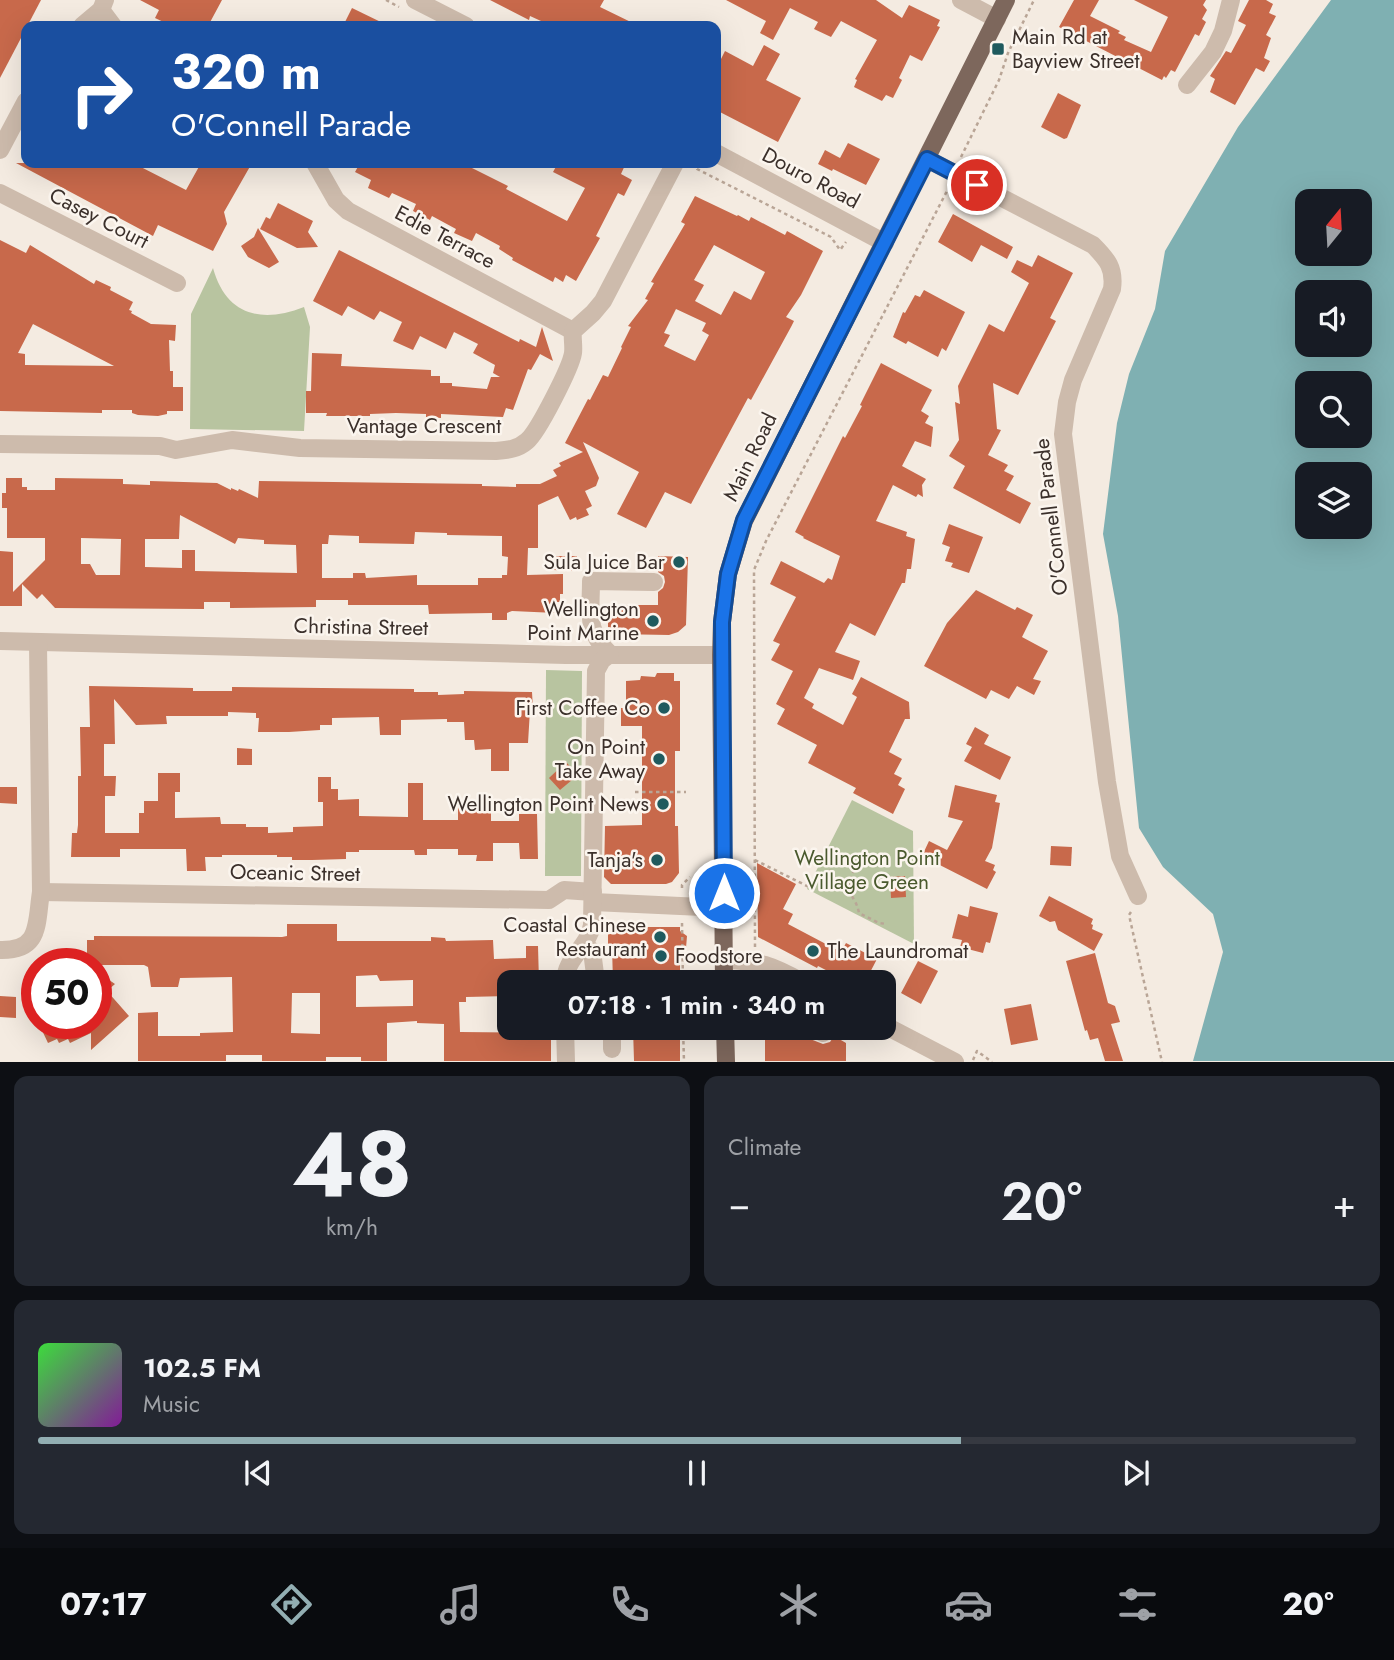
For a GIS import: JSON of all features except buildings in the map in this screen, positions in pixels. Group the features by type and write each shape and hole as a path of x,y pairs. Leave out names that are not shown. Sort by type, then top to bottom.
{"main road":[{"name":"Main Road","path":"724,970 721,655 728,574 744,520 1006,0"},
{"path":"725,1040 725,1061"}],"street":[{"path":"415,0 457,21"},
{"path":"961,0 997,19"},
{"path":"1187,85 1213,51 1223,31 1231,0"},
{"path":"87,21 103,5"},
{"path":"0,150 21,110"},
{"name":"Douro Road","path":"721,156 885,243"},
{"name":"O'Connell Parade","path":"927,159 1093,245 1109,261 1114,278 1112,289 1073,380 1063,434 1107,782 1119,856 1138,896"},
{"name":"Edie Terrace","path":"318,168 335,200 348,211 573,331"},
{"path":"573,331 603,301 672,168"},
{"name":"Casey Court","path":"0,192 177,283"},
{"name":"Vantage Crescent","path":"0,444 160,446 176,450 232,440 300,448 514,449 528,441 537,428 568,367 573,353 573,331"},
{"path":"567,970 590,936 593,897 596,671 602,660 610,654 596,641 592,630 591,581 654,582"},
{"name":"Christina Street","path":"0,641 566,655 721,655"},
{"path":"8,950 31,940 41,892 37,643"},
{"name":"Oceanic Street","path":"41,892 549,900 565,890 593,897"},
{"path":"593,897 724,908"},
{"path":"585,945 592,951 594,970"},
{"path":"724,960 764,963 778,970"},
{"path":"896,1030 955,1062"},
{"path":"565,1040 566,1062"},
{"path":"612,1040 612,1049"}],"path":[{"path":"959,160 999,80 1008,52 1034,0"},
{"path":"696,168 831,237 840,250 856,228"},
{"path":"755,947 756,562 949,189"},
{"path":"635,792 686,792"},
{"path":"755,860 815,890 820,889 826,882 833,863 841,861 851,865 854,870 849,890 858,905 859,913 887,924"},
{"path":"682,896 682,885 690,877"},
{"path":"1138,896 1129,915 1162,1062"},
{"path":"682,923 683,970"},
{"path":"683,1040 684,1062"},
{"path":"972,1062 977,1051 992,1062"}],"green space":[{"path":"213,268 227,296 247,311 273,315 304,307 310,327 304,431 190,429 191,314"},
{"path":"546,670 582,671 581,876 545,876"},
{"name":"Wellington Point Village Green","path":"852,800 913,831 914,944 807,889"}],"water":[{"path":"1331,0 1394,0 1394,1061 1193,1061 1223,952 1213,914 1163,867 1139,828 1118,616 1103,534 1117,423 1129,374 1155,309 1165,251 1238,127"}],"place":[{"name":"Main Rd at Bayview Street","path":"998,49"},
{"name":"Sula Juice Bar","path":"679,562"},
{"name":"Wellington Point Marine","path":"653,621"},
{"name":"First Coffee Co","path":"664,708"},
{"name":"On Point Take Away","path":"659,759"},
{"name":"Wellington Point News","path":"663,804"},
{"name":"Tanja's","path":"657,860"},
{"name":"Coastal Chinese Restaurant","path":"660,937"},
{"name":"The Laundromat","path":"813,951"},
{"name":"Foodstore","path":"661,956"}],"route":[{"path":"724,893 722,622 728,574 744,520 927,159 977,185"}]}
